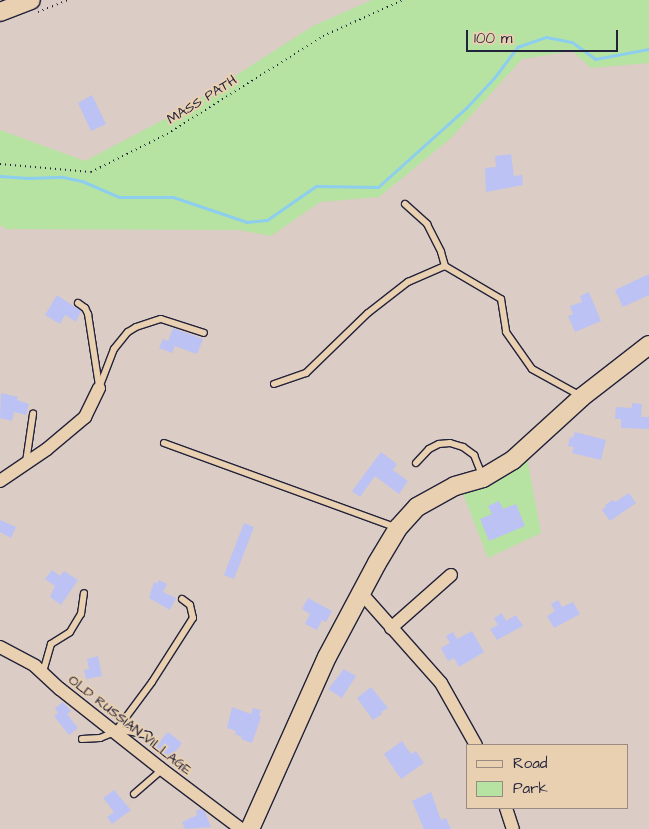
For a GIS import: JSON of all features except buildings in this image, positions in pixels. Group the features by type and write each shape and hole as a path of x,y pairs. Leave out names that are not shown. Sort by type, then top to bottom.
{"street":[{"path":"0,12 31,0"},
{"path":"250,829 327,657 377,563 398,528 417,507 455,486 483,478 513,460 582,396 649,345"},
{"path":"0,481 47,449 85,418 99,388"},
{"path":"391,628 451,575"},
{"path":"362,594 441,683 475,744"},
{"name":"OLD RUSSIAN VILLAGE","path":"0,647 43,672 60,689 116,730 162,770 241,829"},
{"path":"506,809 513,829"}],"lane":[{"path":"405,204 427,224 441,252 445,266 501,299 506,332 532,369 582,396"},
{"path":"274,384 306,373 368,314 408,282 445,266"},
{"path":"78,302 85,308 88,314 99,388"},
{"path":"99,388 114,349 128,332 136,327 161,318 204,332"},
{"path":"25,463 33,414"},
{"path":"164,443 398,528"},
{"path":"416,463 428,449 440,444 450,443 463,447 474,455 483,478"},
{"path":"43,672 52,644 70,632 81,614 84,593"},
{"path":"82,739 100,738 116,730 152,682 190,624 192,614 190,605 182,599"},
{"path":"116,730 148,735"},
{"path":"134,794 162,770"}],"path":[{"name":"MASS PATH","path":"0,164 91,172 167,134 323,36 402,0"}],"green space":[{"path":"372,0 649,0 649,63 591,68 572,51 522,59 451,138 379,197 320,202 271,236 239,230 6,229 0,225 0,130 85,161 182,110 313,26"},
{"path":"526,453 541,533 488,558 462,491"}],"waterway":[{"path":"0,176 28,178 63,177 82,181 119,197 173,197 247,222 267,220 316,186 378,187 466,108 494,78 517,47 546,37 572,42 595,59 649,49"}]}
